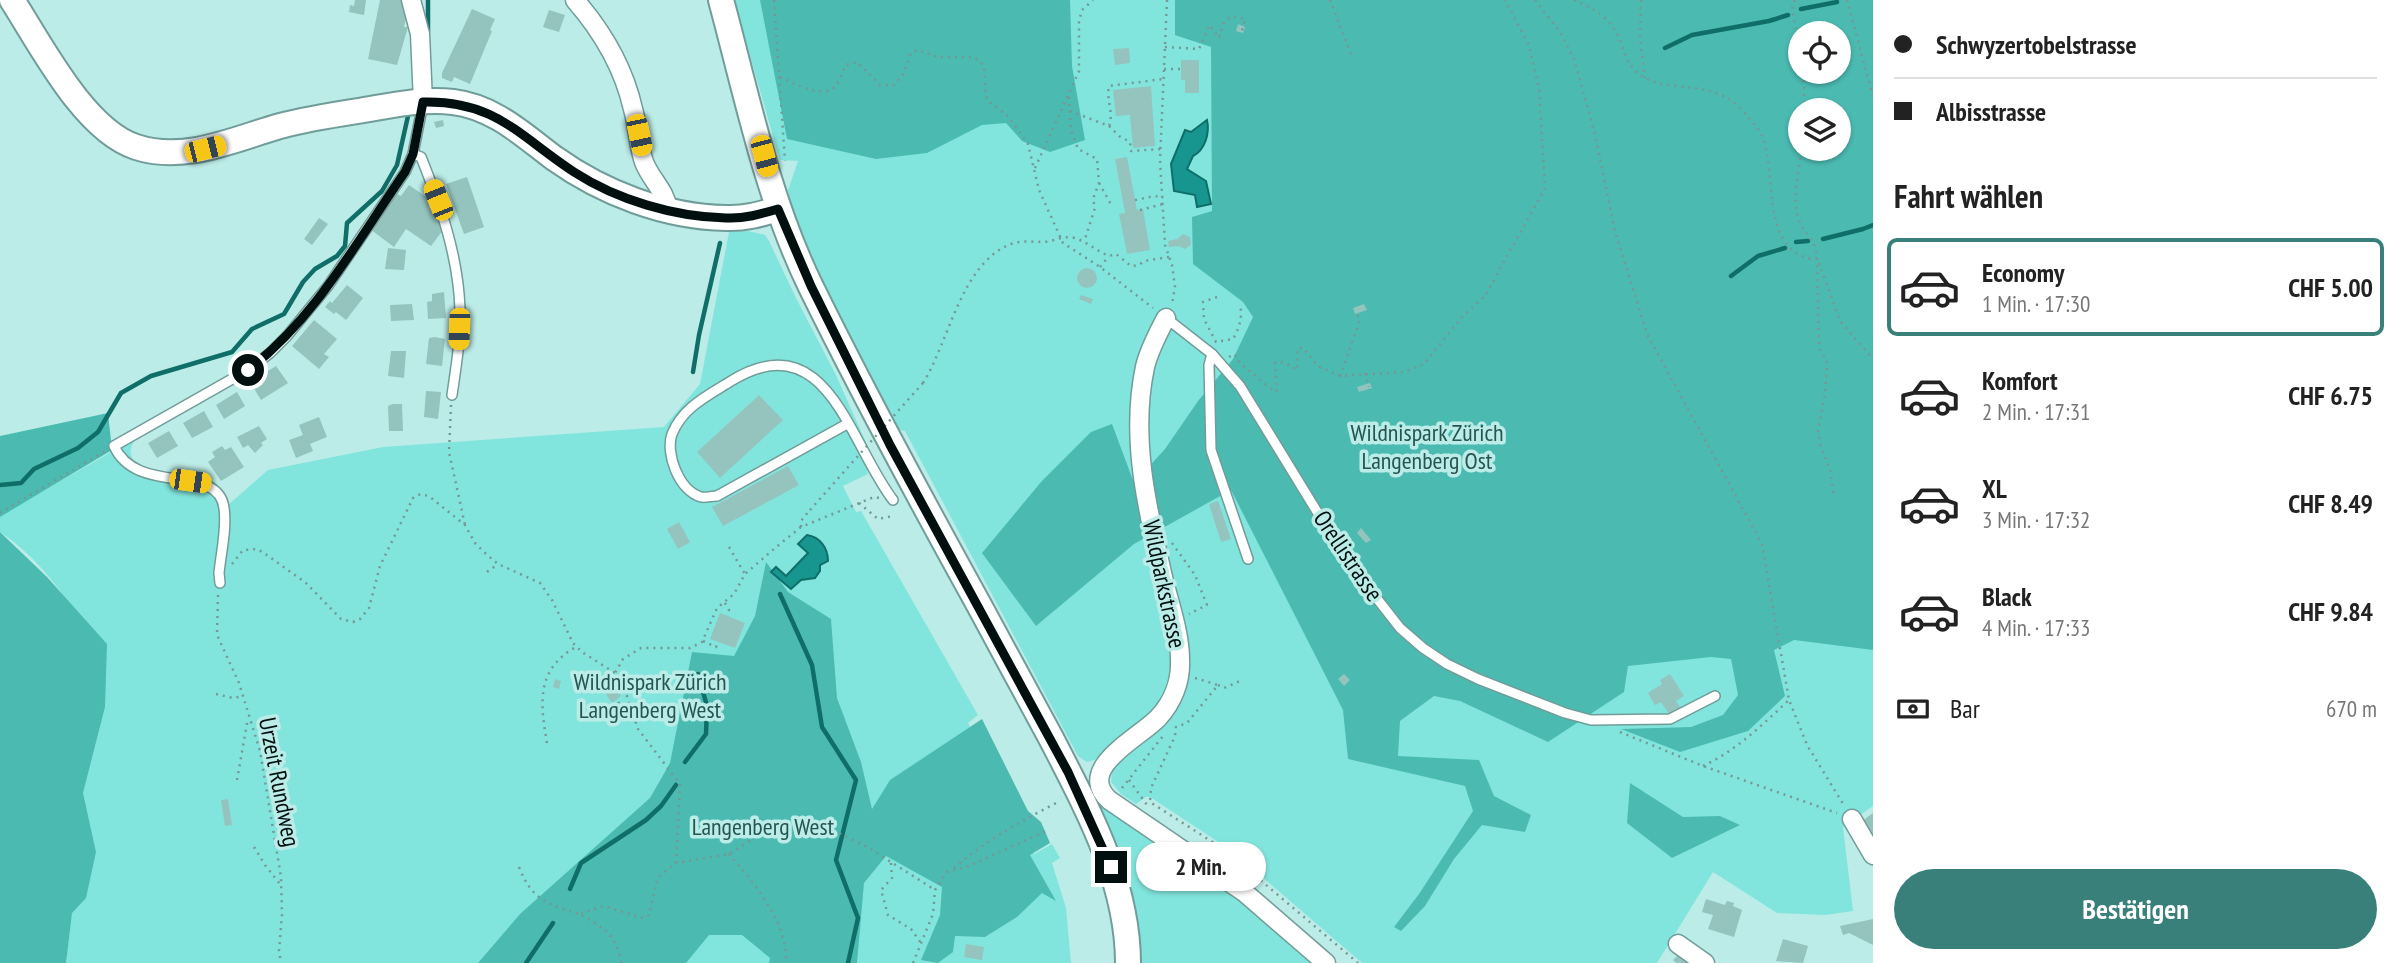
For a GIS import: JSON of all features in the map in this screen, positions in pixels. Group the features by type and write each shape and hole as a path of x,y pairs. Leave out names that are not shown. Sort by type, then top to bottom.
{"main road":[{"path":"12,0 92,118 114,137 147,150 172,152 205,149 307,120 423,102 453,102 491,113 576,173 622,196 697,216 751,216 778,209"},
{"path":"721,0 778,209 811,286 890,445 1017,675 1084,804 1119,891 1126,930 1128,963"}],"street":[{"path":"411,0 420,34 423,102"},
{"path":"577,1 605,41 626,82 644,162 666,196 668,209"},
{"name":"Wildparkstrasse","path":"1166,318 1146,364 1140,396 1141,462 1146,502 1180,652 1180,672 1171,699 1158,718 1105,764 1099,778 1100,788 1109,800 1244,892 1326,963"},
{"path":"1852,819 1873,855"},
{"path":"1678,944 1705,963"}],"lane":[{"path":"220,583 225,509 212,486 146,474 131,466 114,446 248,370 279,345 328,286 405,172 413,154 423,102"},
{"path":"413,154 421,158 438,200 457,267 459,347 452,395"},
{"name":"Orellistrasse","path":"1166,318 1212,354 1240,386 1346,559 1400,628 1423,648 1447,664 1479,679 1565,713 1591,720 1670,719 1714,696"},
{"path":"1212,354 1209,365 1211,450 1248,559"},
{"path":"847,424 717,496 701,497 690,490 674,470 669,451 671,436 681,417 691,406 748,371 763,367 789,366 803,370 820,382 833,397 875,476 893,500"}],"path":[{"path":"774,0 785,160"},
{"path":"1035,168 1079,71 1080,15 1086,4 1093,0"},
{"path":"780,77 810,89 825,91 836,85 846,65 857,62 880,85 894,85 904,73 911,53 917,50 938,57 974,57 984,66 986,96 989,102 1007,115 1028,144 1039,190 1063,243 1100,267 1166,318 1175,288 1165,245 1161,149 1167,0"},
{"path":"1331,0 1351,54"},
{"path":"1220,362 1234,354 1240,363 1275,392 1275,363 1284,362 1297,370 1298,348 1303,348 1318,366 1340,376 1404,372 1424,364 1462,317 1485,296 1545,188 1539,89 1529,46 1505,0"},
{"path":"1535,0 1560,32 1574,59 1595,134 1615,231 1647,334 1762,544 1789,700 1807,745 1852,819"},
{"path":"1641,0 1640,38 1645,78"},
{"path":"1794,21 1792,9 1795,0"},
{"path":"1847,0 1873,97"},
{"path":"1577,1 1597,10 1614,29 1625,59 1635,72 1653,82 1708,90 1737,103 1759,131 1768,151 1776,225 1780,237 1805,258 1817,258"},
{"path":"1166,47 1199,49 1210,25 1219,38 1225,19 1236,16 1245,19 1242,31"},
{"path":"1164,69 1181,69"},
{"path":"1109,126 1112,119 1108,94 1110,86 1164,79"},
{"path":"1069,94 1071,131 1078,149 1097,159 1099,183 1112,206"},
{"path":"1070,111 1109,126 1130,142 1131,151 1161,149"},
{"path":"1801,161 1795,206 1806,234 1816,244 1819,347 1827,362 1825,394 1818,430 1821,447 1830,469 1833,496"},
{"path":"1084,242 1095,208 1093,199 1099,183"},
{"path":"1135,201 1155,196 1163,198"},
{"path":"1140,209 1163,204"},
{"path":"802,527 801,521 810,510 923,383 962,299 982,264 1011,244 1023,241 1047,242 1065,236 1084,242 1109,256"},
{"path":"1100,267 1109,256 1116,254 1131,266 1169,257"},
{"path":"1817,258 1840,321 1873,359"},
{"path":"1217,297 1203,302 1204,319 1216,342 1233,339 1238,332 1242,313 1240,305"},
{"path":"1340,376 1360,320 1356,311"},
{"path":"1365,373 1369,387"},
{"path":"452,395 449,452 466,525"},
{"path":"0,513 114,446"},
{"name":"Urzeit Rundweg","path":"281,963 281,885 258,743 243,696 217,635 220,583 238,554 243,550 257,549 306,583 341,619 354,622 369,608 380,566 413,498 418,494 430,497 466,525 475,543 498,564 540,583 552,600 566,633 576,647 615,673"},
{"path":"676,863 680,784 638,729 627,695 618,683 615,673 623,659 649,646 690,648 703,641 717,608 734,594 745,574 802,527 874,497 893,500"},
{"path":"859,503 877,519 893,516"},
{"path":"1172,543 1195,575 1207,605 1174,623"},
{"path":"729,547 745,574"},
{"path":"487,572 498,564"},
{"path":"724,602 729,610 728,616"},
{"path":"703,641 716,647 718,642"},
{"path":"547,743 541,708 543,692 551,670 560,656 576,647"},
{"path":"1180,672 1224,688 1240,681"},
{"path":"1122,789 1168,731 1187,723 1218,685"},
{"path":"216,694 233,698 243,696"},
{"path":"1703,766 1725,756 1744,742 1789,700"},
{"path":"618,702 621,707 631,709"},
{"path":"237,780 249,714"},
{"path":"1591,720 1703,766 1852,819"},
{"path":"1176,727 1175,736 1151,788 1150,802 1225,850 1358,963"},
{"path":"1129,780 1147,805"},
{"path":"914,963 933,914 935,890 940,880 967,857 1046,808 1061,801 1065,810"},
{"path":"579,914 604,906 643,918 649,915 658,877 676,863 729,854 767,830 792,823 819,823 869,848 935,890"},
{"path":"952,869 969,866 1046,831"},
{"path":"254,846 281,885"},
{"path":"729,854 758,887 780,929 786,963"},
{"path":"891,862 891,878 881,890 888,915 911,929 921,943"},
{"path":"519,867 527,887 546,904 579,914 605,929 617,943 621,963"}],"green space":[{"name":"Wildnispark Zürich Langenberg Ost","path":"734,0 1873,0 1873,806 1843,827 1853,911 1825,915 1777,913 1713,872 1657,963 1362,963 1232,851 1150,797 1136,804 1121,794 1111,782 1112,772 1094,760 1087,762 1078,756 905,431 899,430 816,271 788,190 798,161 780,160"},
{"path":"760,0 1070,0 1072,66 1085,140 1050,152 1022,141 1006,123 982,125 927,153 876,159 787,139"},
{"path":"1175,0 1873,0 1873,650 1794,640 1774,650 1785,696 1748,731 1680,752 1621,729 1691,727 1723,715 1738,695 1731,659 1711,657 1628,666 1624,692 1548,742 1460,701 1434,696 1400,721 1398,756 1479,760 1494,796 1531,815 1525,832 1482,825 1454,859 1425,906 1401,931 1394,927 1473,811 1465,786 1348,759 1343,710 1231,490 1134,544 1036,626 982,553 1041,482 1091,432 1112,424 1134,483 1165,449 1198,401 1233,359 1253,317 1243,302 1193,264 1192,217 1212,211 1211,47 1175,35"},
{"name":"Wildnispark Zürich Langenberg West","path":"748,231 765,235 769,241 836,375 876,465 867,470 868,474 843,486 856,512 861,511 978,715 968,723 1034,854 1052,844 1060,858 1052,863 1066,908 1071,963 0,963 0,709 89,634 39,565 0,532 0,516 137,437 131,450 133,459 143,466 157,470 210,479 219,487 228,505 268,470 383,447 664,427 700,384 729,232"},
{"path":"108,413 112,450 0,517 0,436"},
{"path":"0,532 47,577 107,644 105,707 83,793 96,852 86,898 72,913 66,963 0,963"},
{"name":"Langenberg West","path":"766,562 788,592 831,619 837,698 861,762 872,809 890,780 982,719 1028,811 1041,822 1050,843 1030,855 1056,901 1042,893 1017,917 985,937 955,936 953,952 938,963 921,960 940,915 942,887 886,856 864,883 857,963 769,963 770,958 742,935 709,935 686,963 478,963 520,914 650,798 670,763 692,652 734,656 755,616"},
{"path":"1630,783 1683,817 1720,816 1740,825 1672,858 1627,823"},
{"path":"1096,798 1238,895 1317,963 1136,963 1091,802"}],"shaded area":[{"path":"1207,120 1206,141 1201,150 1193,156 1187,169 1206,181 1211,204 1197,207 1195,195 1174,191 1171,164 1185,130 1191,132"},
{"path":"807,535 822,544 828,561 820,565 820,571 815,578 801,580 791,589 771,572 776,567 786,576 808,553 798,544"}],"building":[{"path":"355,0 366,0 364,15 349,12 350,5 354,6"},
{"path":"380,0 410,0 404,27 408,27 397,65 368,59"},
{"path":"472,9 495,19 490,30 492,31 470,84 454,77 452,82 442,78 442,73"},
{"path":"549,10 565,15 559,32 543,27"},
{"path":"1238,24 1245,27 1243,33 1236,31"},
{"path":"1129,48 1130,63 1115,65 1113,49"},
{"path":"1181,60 1199,60 1199,93 1185,93 1185,80 1181,80"},
{"path":"1151,86 1155,146 1133,148 1130,115 1116,116 1113,90"},
{"path":"443,120 444,126 436,128 434,122"},
{"path":"1127,157 1137,210 1143,209 1150,250 1127,254 1119,214 1125,213 1115,159"},
{"path":"467,177 484,227 464,234 446,184"},
{"path":"409,185 432,201 429,207 438,214 443,230 431,246 406,229 394,247 370,229 388,199 392,201 397,194 401,196"},
{"path":"319,218 328,224 312,245 304,239"},
{"path":"1183,234 1190,237 1191,245 1185,249 1178,246 1169,247 1168,241"},
{"path":"388,248 406,250 404,270 385,269"},
{"path":"1087,268 1094,271 1097,278 1094,285 1087,288 1080,285 1077,278 1080,271"},
{"path":"347,285 363,298 346,320 325,307 330,301 332,303"},
{"path":"444,292 446,318 428,319 427,302 432,301 432,294"},
{"path":"1081,295 1093,299 1091,304 1079,299"},
{"path":"412,304 414,320 391,321 390,305"},
{"path":"1364,304 1367,310 1355,314 1353,308"},
{"path":"314,320 337,339 324,354 329,357 319,369 292,346"},
{"path":"429,338 445,339 442,366 426,364"},
{"path":"391,351 406,351 404,378 388,376"},
{"path":"276,366 288,383 261,400 250,382"},
{"path":"1370,383 1372,388 1359,392 1357,387"},
{"path":"426,391 441,392 438,419 424,417"},
{"path":"237,392 245,406 224,419 216,405"},
{"path":"759,395 783,420 720,478 697,452"},
{"path":"402,404 403,431 389,431 388,406"},
{"path":"204,411 213,427 192,438 183,423"},
{"path":"319,417 327,437 310,444 313,451 296,458 289,440 303,435 299,425"},
{"path":"259,426 267,439 255,453 248,445 243,448 237,437"},
{"path":"169,431 178,446 157,458 148,443"},
{"path":"222,446 225,450 231,447 244,467 221,481 208,462 215,457 212,452"},
{"path":"788,466 799,485 723,526 712,507"},
{"path":"1218,501 1231,539 1221,542 1209,504"},
{"path":"679,522 690,542 678,549 667,529"},
{"path":"1361,528 1371,540 1366,543 1357,533"},
{"path":"720,613 745,623 735,648 710,639"},
{"path":"1344,674 1350,680 1344,686 1338,679"},
{"path":"1670,674 1684,696 1676,701 1680,707 1669,714 1661,702 1655,705 1648,693 1662,684 1660,680"},
{"path":"609,678 621,696 612,703 599,684"},
{"path":"555,679 561,681 559,689 553,687"},
{"path":"228,799 232,825 225,826 221,800"},
{"path":"1873,813 1873,838 1862,821"},
{"path":"1706,899 1725,905 1727,901 1734,903 1733,906 1742,910 1734,937 1708,929 1713,915 1702,912"},
{"path":"1873,919 1873,945 1849,933 1843,935 1840,926"},
{"path":"1783,939 1808,946 1803,963 1776,961"},
{"path":"966,944 984,947 982,960 964,957"},
{"path":"1681,952 1692,963 1676,963 1673,960"}],"waterway":[{"path":"428,0 428,32"},
{"path":"1801,9 1837,2"},
{"path":"1665,48 1692,35 1788,15"},
{"path":"0,485 21,483 34,469 78,448 98,432 121,393 151,376 232,352 252,329 284,314 303,282 315,269 337,256 345,246 347,223 382,191 397,165 408,116"},
{"path":"1823,239 1873,225"},
{"path":"1796,242 1808,241"},
{"path":"693,372 720,243"},
{"path":"1731,276 1758,256 1785,248"},
{"path":"780,594 812,665 822,727 856,780 836,860 858,918 848,963"},
{"path":"685,762 706,734 707,706 698,674"},
{"path":"570,889 581,863 646,820 661,806 676,785"},
{"path":"526,963 553,923"}],"route":[{"path":"248,370 287,336 328,286 405,172 413,154 423,102 453,102 491,113 576,173 637,201 697,216 726,218 751,216 778,209 811,286 890,445 1024,687 1068,772 1111,867"}]}
